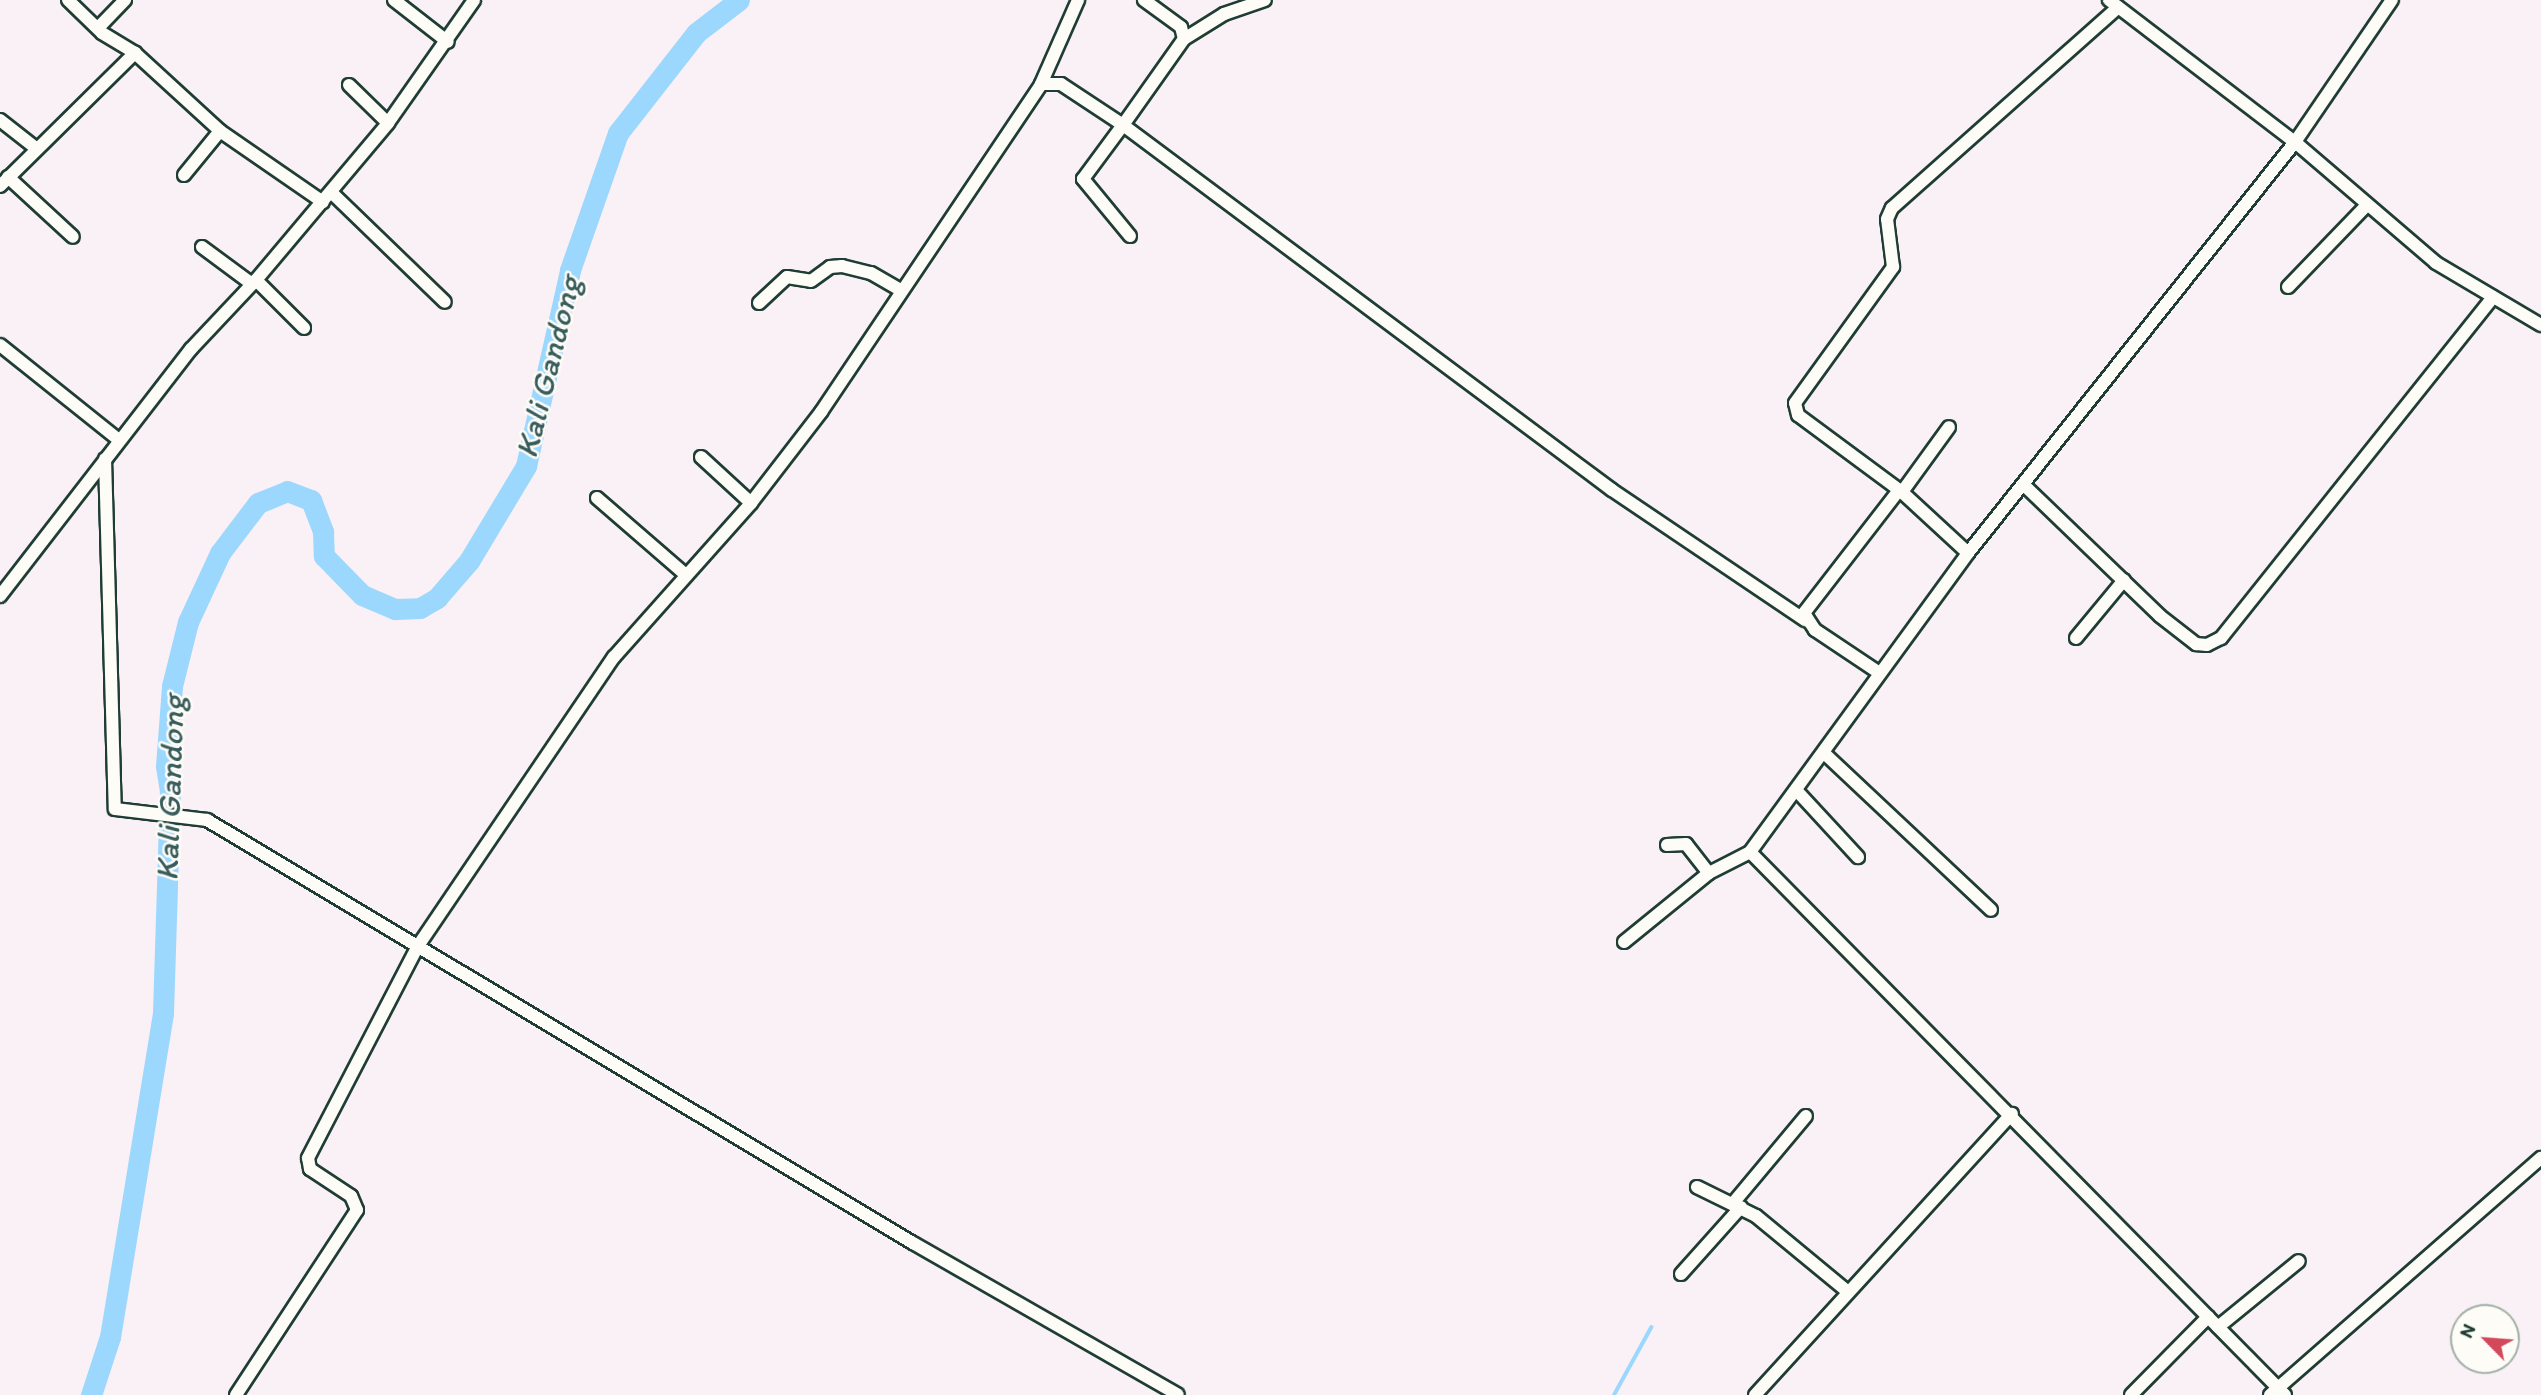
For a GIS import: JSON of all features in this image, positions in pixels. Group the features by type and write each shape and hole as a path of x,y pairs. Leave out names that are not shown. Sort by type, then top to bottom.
{"street":[{"path":"68,0 98,28 135,53 220,131 323,202"},
{"path":"98,28 125,0"},
{"path":"394,0 448,42"},
{"path":"0,596 191,349 254,282 388,123 448,42 474,0"},
{"path":"236,1395 357,1210 352,1196 310,1169 308,1158 418,946 614,657 751,503 821,412 1041,84 1078,0"},
{"path":"1144,0 1181,27 1184,39"},
{"path":"1130,236 1083,179 1184,39 1224,14 1265,0"},
{"path":"1624,942 1709,873 1750,852 1797,791 1878,672 1968,553 2025,486 2295,142 2392,0"},
{"path":"1968,553 1900,491 1798,415 1798,398 1893,267 1887,219 1892,208 2113,3 2295,142 2436,262 2541,325"},
{"path":"73,237 4,181 135,53"},
{"path":"1041,84 1061,84 1123,125 1612,490 1878,672"},
{"path":"349,85 388,123"},
{"path":"0,120 37,149"},
{"path":"184,175 220,131"},
{"path":"331,192 444,302"},
{"path":"2288,287 2367,205"},
{"path":"202,247 254,282 304,328"},
{"path":"760,303 786,277 811,281 842,265 871,273 901,290"},
{"path":"2025,486 2160,617 2196,644 2207,645 2221,638 2493,297"},
{"path":"0,345 119,440"},
{"path":"1805,620 1807,604 1949,427"},
{"path":"701,457 751,503"},
{"path":"104,459 113,805 118,812 207,820 1178,1395"},
{"path":"597,498 686,575"},
{"path":"2076,638 2124,580"},
{"path":"1824,753 1992,910"},
{"path":"1797,791 1858,857"},
{"path":"1667,845 1686,844 1709,873"},
{"path":"1750,852 2012,1114 2218,1327 2277,1392 2541,1158"},
{"path":"1755,1395 1847,1291 2012,1114"},
{"path":"1681,1274 1806,1116"},
{"path":"1697,1187 1737,1204 1847,1291"},
{"path":"2218,1327 2299,1261"},
{"path":"2131,1395 2208,1317"}],"waterway":[{"name":"Kali Gandong","path":"91,1395 110,1337 163,1013 170,791 166,766 172,686 188,622 220,553 258,503 287,491 311,500 323,532 324,556 362,595 395,609 420,608 437,598 469,561 526,466 570,270 618,133 696,33 739,0"},
{"path":"1614,1395 1651,1328"}]}
